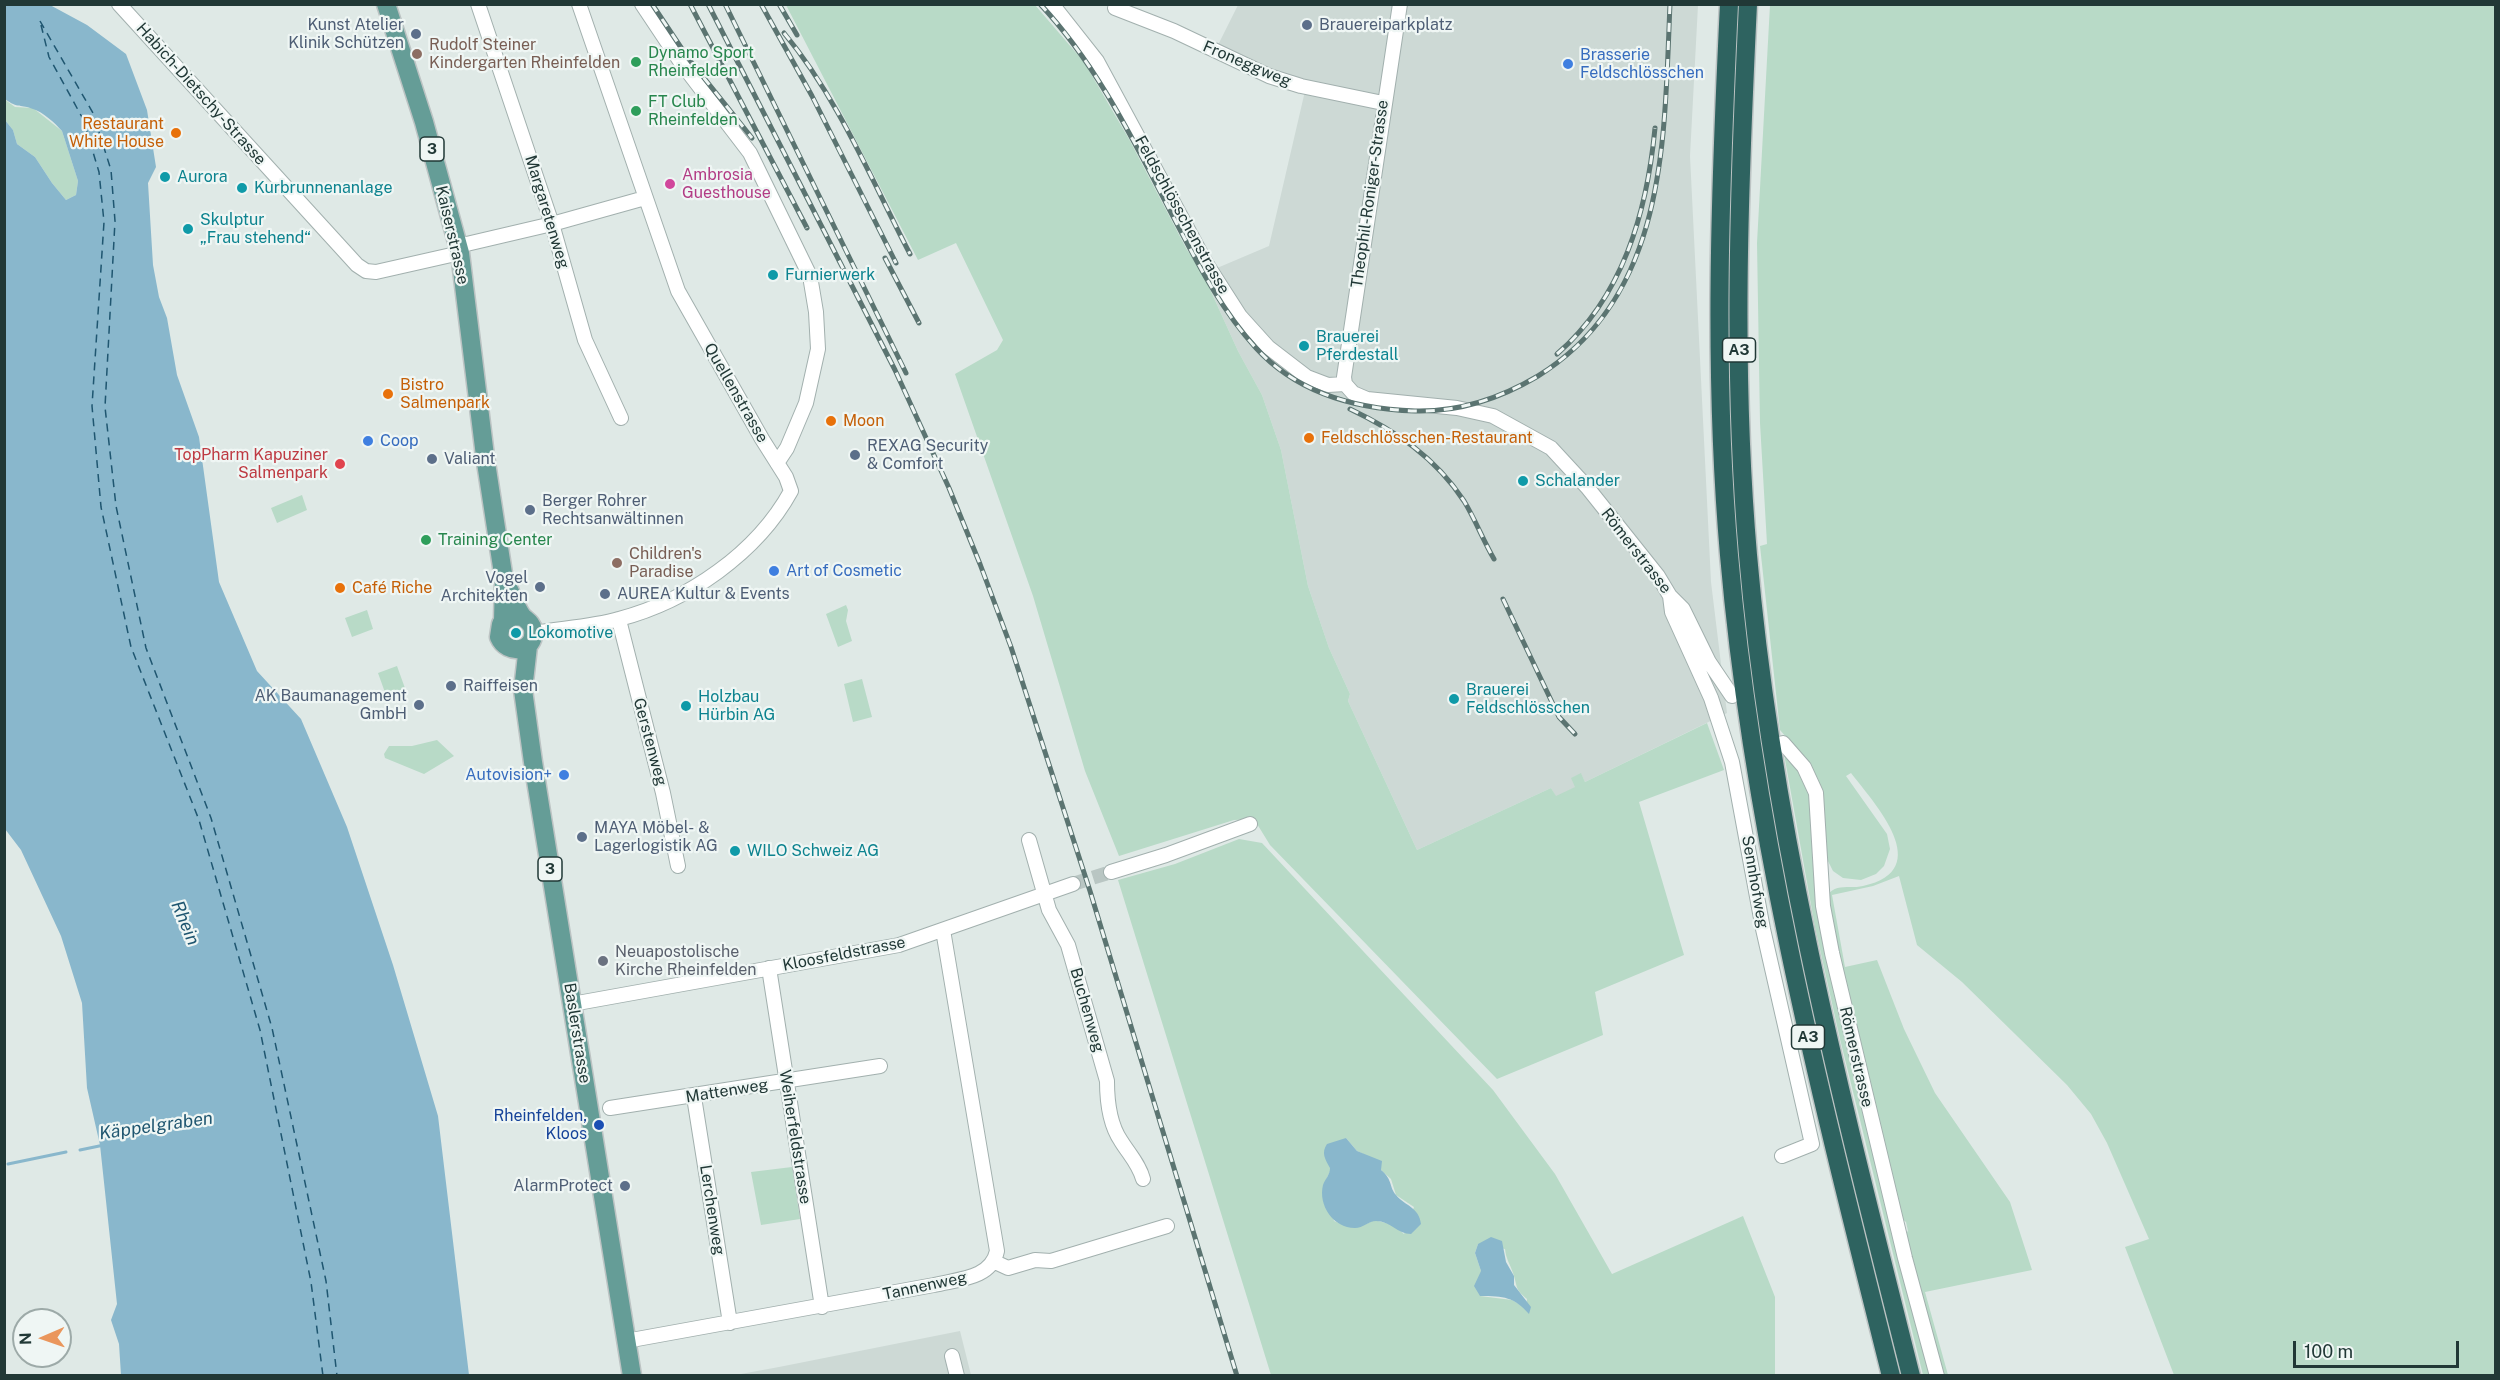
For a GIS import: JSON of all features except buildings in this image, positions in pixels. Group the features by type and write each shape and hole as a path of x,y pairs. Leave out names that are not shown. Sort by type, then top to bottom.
{"highway":[{"name":"A3","path":"1729,4 1720,244 1720,401 1729,557 1744,694 1764,826 1788,952 1891,1376"},
{"name":"A3","path":"1748,4 1739,243 1740,410 1748,555 1763,695 1785,831 1807,945 1847,1119 1911,1376"}],"main road":[{"name":"Kaiserstrasse","path":"386,4 424,122 459,249 485,456 504,580"},
{"name":"3","path":"504,580 523,617"},
{"name":"3","path":"504,580 504,621"},
{"path":"513,616 523,617 531,623 531,639 520,650 508,648 499,637 500,627 504,621 513,616"},
{"name":"Baslerstrasse","path":"523,690 531,639"},
{"name":"Baslerstrasse","path":"508,648 523,690 632,1376"}],"street":[{"name":"Habich-Dietschy-Strasse","path":"119,4 357,265 366,271 376,272 645,198"},
{"name":"Margaretenweg","path":"478,4 552,224 585,340 621,418"},
{"path":"642,4 682,64 750,153 810,276 816,312 818,349 806,403 787,448 777,463"},
{"name":"Feldschlösschenstrasse","path":"1052,4 1097,61 1206,263 1240,316 1268,347 1306,377 1328,385 1346,384"},
{"name":"Theophil-Roniger-Strasse","path":"1346,384 1344,377 1383,103 1400,4"},
{"name":"Quellenstrasse","path":"531,639 618,620 663,603 704,582 738,555 782,508 791,491 786,477 678,291 582,6"},
{"name":"Froneggweg","path":"1117,6 1269,76 1300,87 1383,103"},
{"name":"Römerstrasse","path":"1346,384 1353,393 1367,399 1456,408 1493,416 1551,448 1587,487 1658,576 1670,596 1683,609 1709,663 1732,696"},
{"name":"Sennhofweg","path":"1670,596 1672,612 1711,698 1732,762 1763,929 1812,1144 1782,1156"},
{"name":"Gerstenweg","path":"618,620 663,793 678,866"},
{"name":"Römerstrasse","path":"1783,743 1804,767 1816,793 1823,906 1832,952 1905,1258 1937,1376"},
{"path":"1111,872 1166,855 1250,824"},
{"name":"Buchenweg","path":"1029,840 1049,910 1068,945 1107,1081 1107,1100 1119,1139 1140,1168 1143,1179"},
{"name":"Kloosfeldstrasse","path":"572,1004 899,945 1073,884"},
{"path":"943,930 997,1251 995,1262 1008,1268 1035,1260 1051,1261 1167,1226"},
{"name":"Weiherfeldstrasse","path":"769,968 822,1306"},
{"name":"Mattenweg","path":"610,1108 694,1097 880,1066"},
{"name":"Lerchenweg","path":"694,1097 729,1323"},
{"name":"Tannenweg","path":"626,1341 979,1275 995,1262"},
{"path":"951,1356 957,1376"}],"shaded area":[{"name":"Brauerei Feldschlösschen","path":"1238,5 1698,5 1690,156 1711,582 1727,713 1585,782 1581,774 1576,787 1556,797 1551,788 1417,850 1348,701 1350,694 1329,648 1308,586 1281,450 1262,395 1238,351 1203,274 1269,246 1305,91 1218,45"},
{"path":"960,1331 971,1375 730,1376 779,1367"}],"green space":[{"path":"786,5 1035,5 1084,62 1129,139 1186,248 1203,274 1238,351 1262,395 1281,450 1308,586 1329,648 1350,694 1348,701 1417,850 1551,788 1556,796 1575,787 1571,778 1581,773 1585,782 1707,723 1724,770 1639,802 1684,955 1595,992 1603,1035 1497,1079 1270,845 1254,819 1234,820 1119,856 1085,771 1033,596 955,374 997,350 1003,340 956,243 918,260"},
{"path":"1770,5 2495,5 2495,1375 2174,1375 2125,1247 2149,1239 2107,1143 2091,1114 2067,1085 1962,982 1917,945 1899,876 1873,886 1832,895 1845,967 1877,960 1904,1029 1935,1093 2010,1202 2032,1270 1925,1292 1948,1375 1943,1375 1906,1233 1908,1231 1906,1222 1902,1219 1841,968 1828,895 1835,889 1863,886 1885,878 1896,866 1898,851 1884,818 1851,773 1846,776 1887,834 1890,849 1884,866 1876,874 1861,880 1843,878 1833,871 1827,859 1824,805 1818,779 1807,761 1780,730 1760,546 1767,544 1760,423 1757,243"},
{"path":"4,99 15,107 33,108 62,131 78,181 76,195 66,200 35,157 17,144 13,130 5,120"},
{"path":"302,495 307,510 277,523 271,508"},
{"path":"846,605 848,610 846,621 852,641 838,647 826,614"},
{"path":"367,610 373,629 352,637 345,618"},
{"path":"397,666 406,691 387,698 378,673"},
{"path":"862,679 872,717 853,722 844,684"},
{"path":"437,740 454,756 424,774 385,758 384,754 389,746 412,746"},
{"path":"1784,754 1796,765 1810,793 1815,825 1815,874 1930,1375 1923,1375 1840,1039 1815,927"},
{"path":"1239,839 1262,843 1493,1090 1555,1174 1612,1274 1743,1216 1775,1297 1775,1375 1271,1375 1118,880 1175,864","holes":["1346,1138 1357,1151 1376,1160 1381,1170 1391,1179 1396,1195 1414,1207 1404,1234 1394,1225 1374,1220 1354,1226 1334,1221 1324,1184","1478,1244 1505,1249 1517,1287 1527,1299 1526,1308 1512,1300 1480,1296 1481,1271 1475,1253"]},
{"path":"792,1167 800,1219 761,1225 751,1172"}],"water":[{"name":"Rhein","path":"5,4 50,5 87,25 126,54 147,110 156,167 148,183 153,265 159,297 167,318 177,375 199,437 219,582 257,671 301,719 347,827 393,965 438,1116 469,1375 121,1375 119,1344 111,1320 117,1304 100,1145 87,1088 82,1003 61,936 21,850 5,829 5,120 13,130 17,144 35,157 66,200 76,195 78,181 62,131 41,113 5,99"},
{"path":"1346,1138 1357,1151 1382,1161 1381,1170 1394,1192 1418,1214 1421,1224 1411,1234 1376,1221 1358,1228 1347,1227 1334,1220 1329,1214 1322,1193 1330,1168 1325,1159 1324,1150 1327,1144"},
{"path":"1491,1237 1502,1241 1506,1262 1514,1276 1514,1285 1531,1307 1529,1314 1508,1299 1480,1296 1474,1286 1481,1271 1475,1253 1478,1244"}],"waterway":[{"name":"Käppelgraben","path":"80,1150 104,1145"},
{"name":"Käppelgraben","path":"8,1164 66,1152"}],"ferry route":[{"path":"40,21 93,113 111,170 115,221 105,407 116,506 146,648 211,818 272,1028 326,1281 337,1376"},
{"path":"41,25 49,57 83,119 99,172 104,222 92,406 101,507 131,647 199,820 260,1030 311,1282 323,1376"}],"tunnel":[{"path":"1073,884 1111,872"}],"railway":[{"path":"652,4 688,58 752,138"},
{"path":"690,4 807,228"},
{"path":"708,4 895,370 949,488 980,564 1011,647 1090,891 1237,1376"},
{"path":"725,4 906,373"},
{"path":"761,4 812,96 896,263"},
{"path":"779,4 797,35"},
{"path":"1040,4 1081,55 1099,82 1132,138 1194,257 1233,320 1256,348 1290,377 1329,396 1371,407 1415,411 1463,406 1494,397 1524,384 1538,376 1581,342 1613,303 1635,259 1650,211 1660,160 1670,4"},
{"path":"784,33 821,84 837,112 910,254"},
{"path":"1557,354 1580,331 1599,306 1615,280 1628,251 1646,191 1655,128"},
{"path":"885,258 919,323"},
{"path":"1350,409 1399,436 1440,471 1464,501 1494,559"},
{"path":"1503,599 1559,717 1575,734"}],"place":[{"name":"Brauereiparkplatz","path":"1307,25"},
{"name":"Kunst Atelier Klinik Schützen","path":"416,34"},
{"name":"Rudolf Steiner Kindergarten Rheinfelden","path":"417,54"},
{"name":"Dynamo Sport Rheinfelden","path":"636,62"},
{"name":"Brasserie Feldschlösschen","path":"1568,64"},
{"name":"FT Club Rheinfelden","path":"636,111"},
{"name":"Restaurant White House","path":"176,133"},
{"name":"Aurora","path":"165,177"},
{"name":"Ambrosia Guesthouse","path":"670,184"},
{"name":"Kurbrunnenanlage","path":"242,188"},
{"name":"Skulptur „Frau stehend“","path":"188,229"},
{"name":"Furnierwerk","path":"773,275"},
{"name":"Brauerei Pferdestall","path":"1304,346"},
{"name":"Bistro Salmenpark","path":"388,394"},
{"name":"Moon","path":"831,421"},
{"name":"Feldschlösschen-Restaurant","path":"1309,438"},
{"name":"Coop","path":"368,441"},
{"name":"REXAG Security & Comfort","path":"855,455"},
{"name":"Valiant","path":"432,459"},
{"name":"TopPharm Kapuziner Salmenpark","path":"340,464"},
{"name":"Schalander","path":"1523,481"},
{"name":"Berger Rohrer Rechtsanwältinnen","path":"530,510"},
{"name":"Training Center","path":"426,540"},
{"name":"Children's Paradise","path":"617,563"},
{"name":"Art of Cosmetic","path":"774,571"},
{"name":"Vogel Architekten","path":"540,587"},
{"name":"Café Riche","path":"340,588"},
{"name":"AUREA Kultur & Events","path":"605,594"},
{"name":"Lokomotive","path":"516,633"},
{"name":"Raiffeisen","path":"451,686"},
{"name":"Brauerei Feldschlösschen","path":"1454,699"},
{"name":"AK Baumanagement GmbH","path":"419,705"},
{"name":"Holzbau Hürbin AG","path":"686,706"},
{"name":"Autovision+","path":"564,775"},
{"name":"MAYA Möbel- & Lagerlogistik AG","path":"582,837"},
{"name":"WILO Schweiz AG","path":"735,851"},
{"name":"Neuapostolische Kirche Rheinfelden","path":"603,961"},
{"name":"Rheinfelden, Kloos","path":"599,1125"},
{"name":"AlarmProtect","path":"625,1186"}]}
